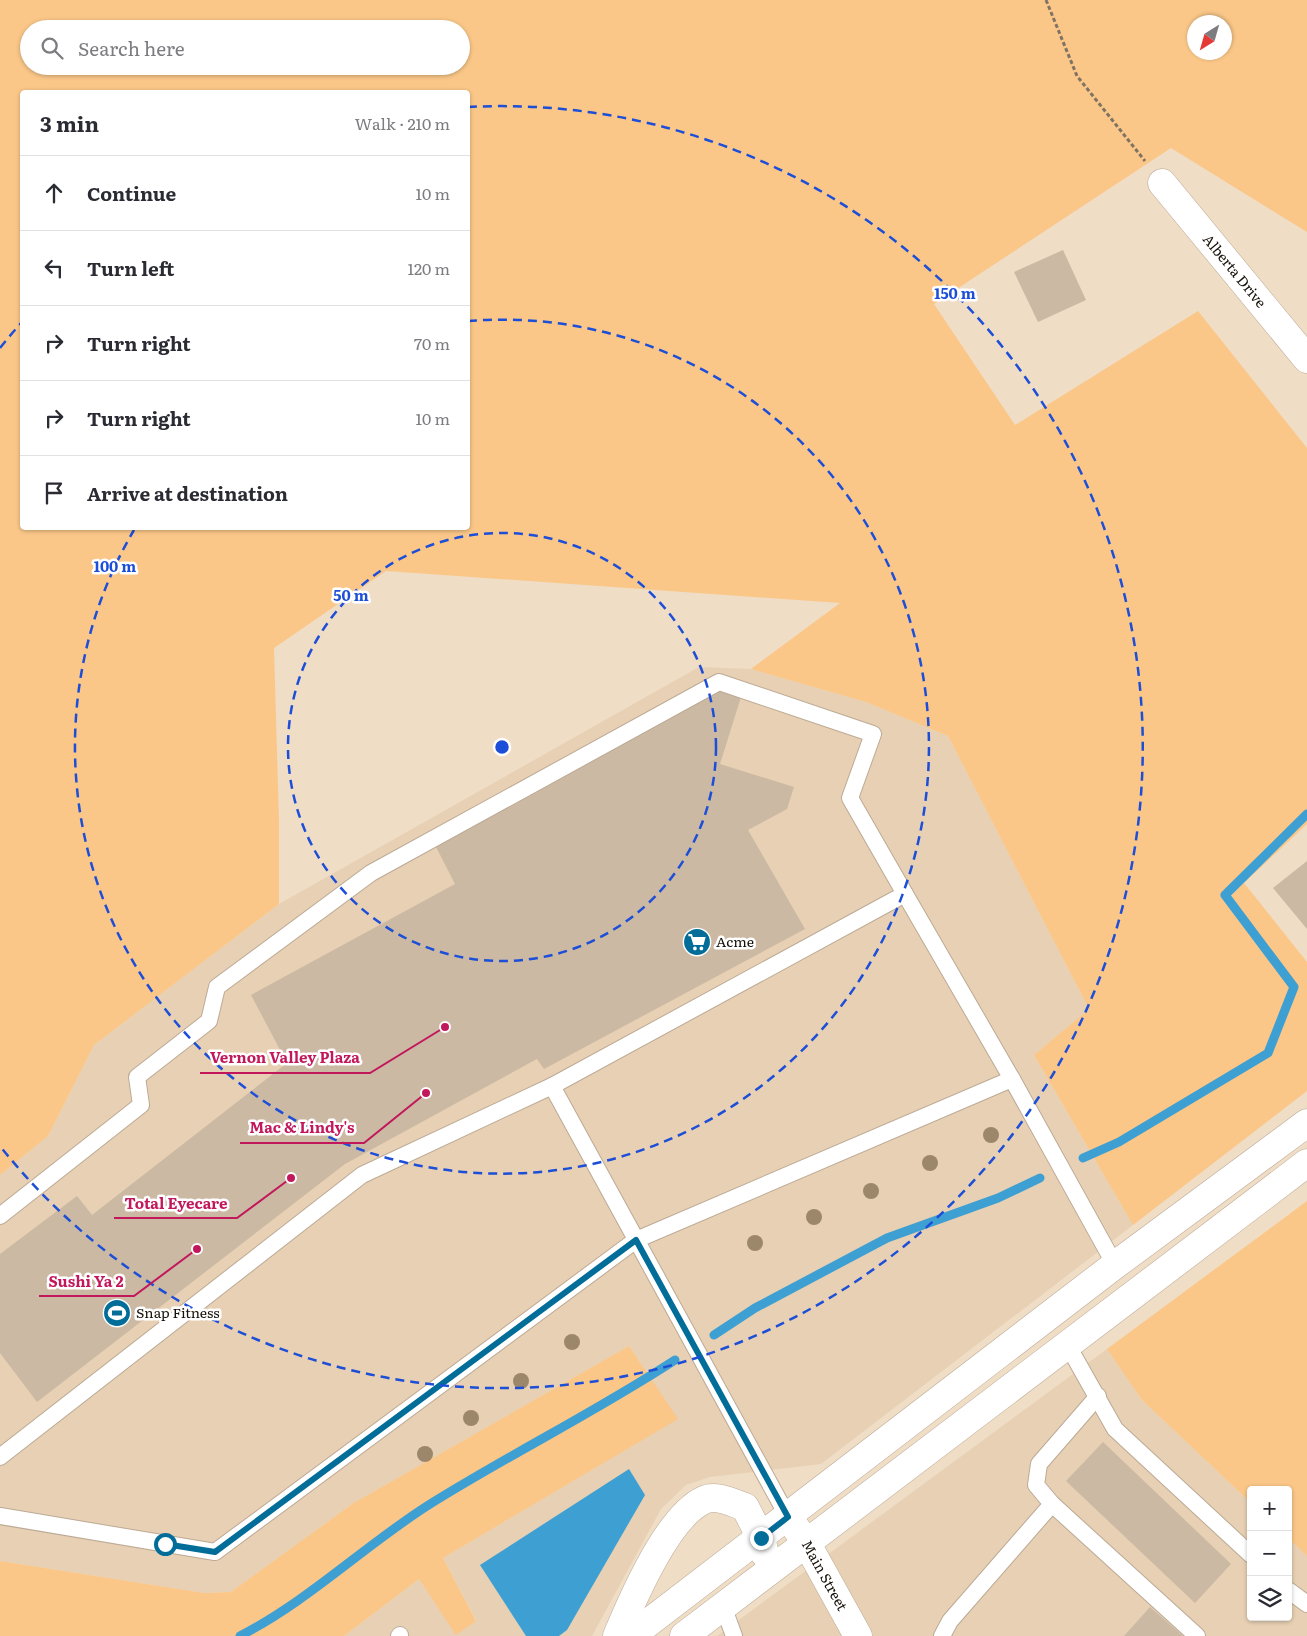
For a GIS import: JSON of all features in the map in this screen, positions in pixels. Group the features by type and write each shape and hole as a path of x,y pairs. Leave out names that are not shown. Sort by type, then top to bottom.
{"main road":[{"name":"Alberta Drive","path":"1162,183 1307,359"},
{"path":"631,1636 1115,1265 1307,1123"},
{"path":"684,1636 1307,1163"},
{"path":"617,1636 641,1582 664,1543 689,1510 706,1499 725,1500 745,1507 761,1538 769,1571"},
{"name":"Main Street","path":"788,1517 806,1542 858,1636"}],"lane":[{"path":"0,1216 141,1105 137,1077 209,1021 218,987 225,981 372,873 718,682 872,734 850,798 1012,1079 1115,1265"},
{"path":"0,1456 362,1175 552,1086 905,894"},
{"path":"0,1516 215,1552 636,1240 1012,1079"},
{"path":"552,1086 788,1517"},
{"path":"1067,1344 1115,1429 1247,1551"},
{"path":"1098,1396 1039,1464 1036,1485 1052,1504 1196,1636"},
{"path":"942,1636 950,1621 1052,1504"},
{"path":"1292,1593 1307,1604"},
{"path":"723,1606 734,1636"}],"path":[{"path":"1046,0 1077,76 1162,183"}],"shaded area":[{"path":"0,0 1307,0 1307,232 1171,148 934,304 1015,425 1198,311 1307,448 1307,824 1244,883 1307,962 1307,1091 1133,1225 1034,1055 1089,1009 948,736 866,702 751,669 840,603 386,571 274,648 279,821 279,904 94,1045 48,1136 0,1175"},
{"path":"699,667 751,669 866,702 948,736 1089,1009 1034,1055 1133,1225 821,1464 710,1477 686,1485 661,1509 592,1636 344,1636 419,1579 456,1634 476,1620 443,1558 677,1419 629,1346 352,1504 231,1592 204,1593 0,1561 0,1175 48,1136 94,1045 279,904"},
{"path":"1307,1201 1307,1556 1292,1542 1292,1486 1247,1486 1247,1499 1142,1400 1107,1349"},
{"path":"629,1346 678,1419 443,1558 476,1621 456,1635 419,1579 344,1636 0,1636 0,1561 204,1593 231,1592 352,1504"},
{"path":"1107,1349 1142,1400 1247,1499 1247,1621 1292,1621 1292,1542 1307,1556 1307,1636 717,1636"}],"water":[{"path":"629,1469 645,1495 567,1630 559,1636 526,1636 480,1565"}],"building":[{"path":"1063,250 1086,300 1038,322 1014,272"},
{"path":"718,691 741,697 720,764 794,787 787,809 748,830 805,929 544,1069 537,1059 345,1164 37,1402 0,1353 0,1254 77,1196 92,1215 287,1063 251,995 455,884 435,845"},
{"path":"1307,861 1307,929 1273,888"},
{"path":"1103,1442 1231,1564 1195,1603 1066,1481"},
{"path":"1150,1607 1183,1636 1124,1636"}],"waterway":[{"path":"1083,1158 1119,1142 1268,1053 1294,987 1225,895 1307,814"},
{"path":"714,1335 755,1308 887,1238 998,1198 1040,1178"},
{"path":"240,1636 289,1607 427,1506 675,1360"}],"place":[{"name":"Acme","path":"697,942"},
{"name":"Vernon Valley Plaza","path":"445,1027"},
{"name":"Mac & Lindy's","path":"426,1093"},
{"name":"Total Eyecare","path":"291,1178"},
{"name":"Sushi Ya 2","path":"197,1249"},
{"name":"Snap Fitness","path":"117,1313"}],"route":[{"path":"165,1544 215,1552 636,1240 788,1517 761,1538"}]}
